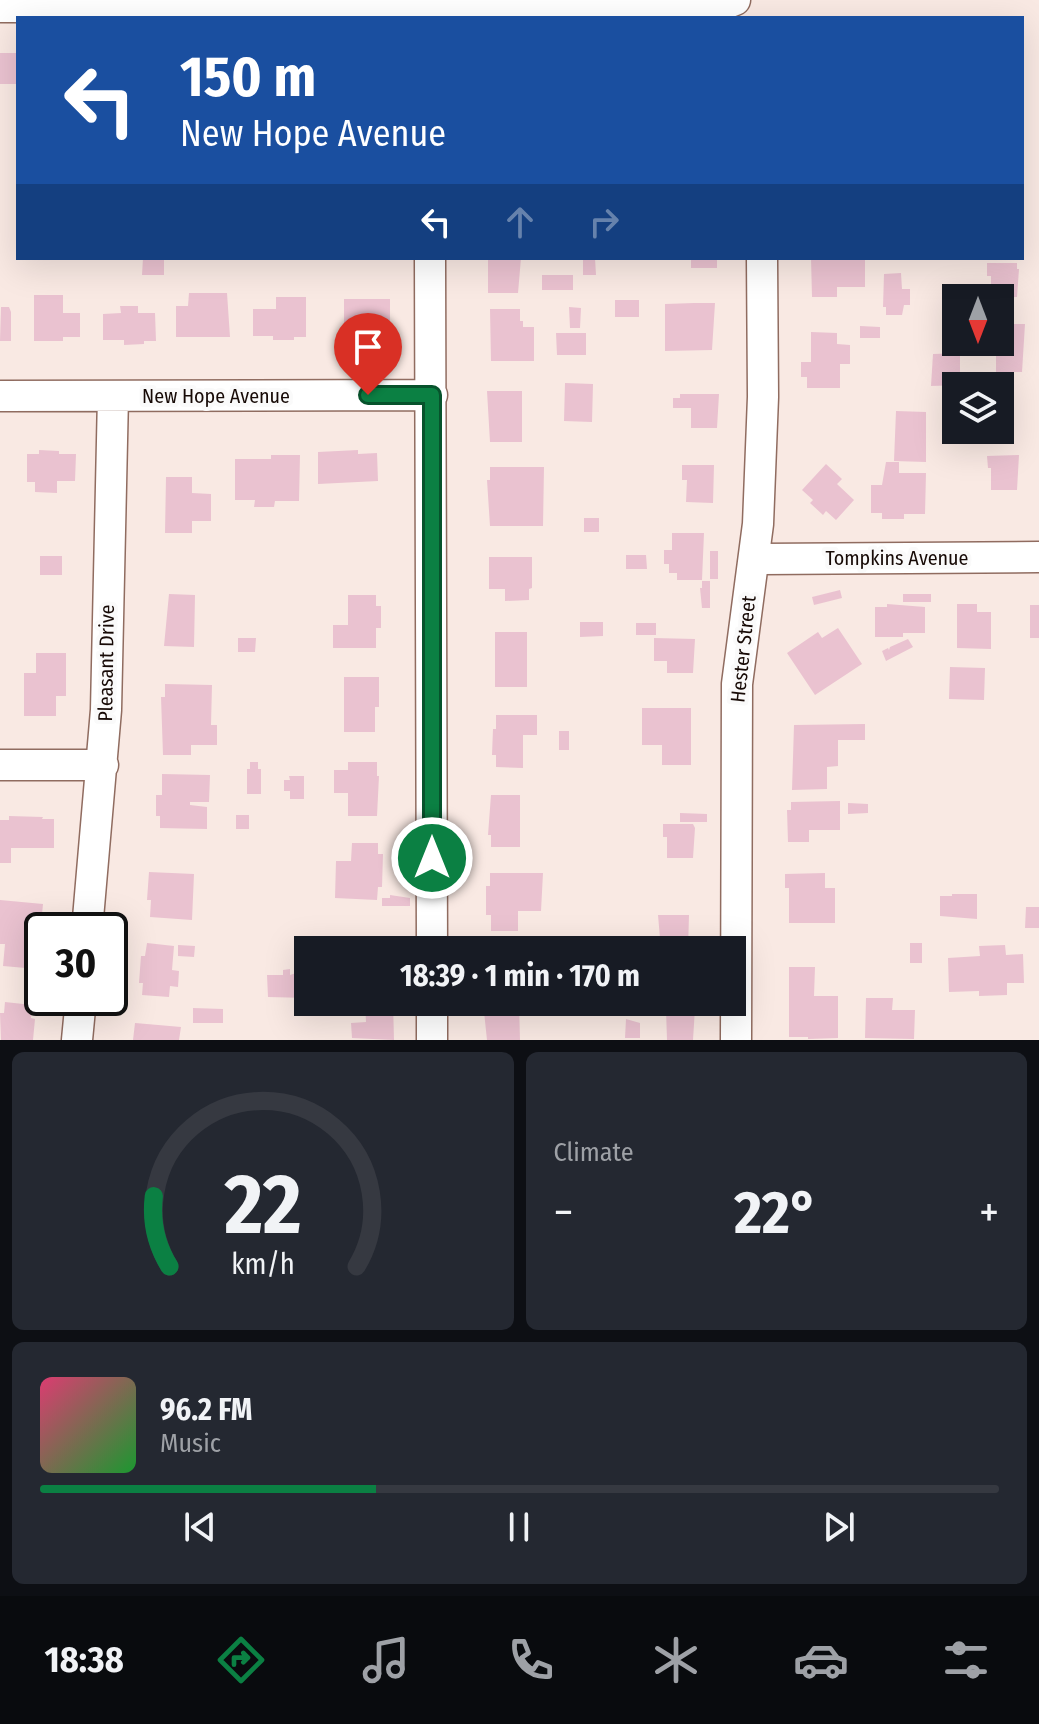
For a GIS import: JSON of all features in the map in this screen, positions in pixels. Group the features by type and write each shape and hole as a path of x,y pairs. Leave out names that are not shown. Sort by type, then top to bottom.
{"street":[{"path":"0,7 686,12 744,5"},
{"path":"430,260 432,936"},
{"name":"Hester Street","path":"736,1040 737,684 758,524 763,397 762,260"},
{"name":"New Hope Avenue","path":"0,396 432,395"},
{"name":"Pleasant Drive","path":"89,912 103,765 113,396"},
{"name":"Tompkins Avenue","path":"754,559 1039,557"},
{"path":"0,765 103,765"},
{"path":"77,1040 79,1016"},
{"path":"432,1016 432,1040"}],"building":[{"path":"0,53 16,53 16,84 0,84"},
{"path":"143,260 164,260 164,275 142,275"},
{"path":"488,260 521,260 518,293 488,293"},
{"path":"583,260 595,260 596,275 583,275"},
{"path":"691,260 717,260 717,268 691,268"},
{"path":"811,260 865,260 865,287 837,287 837,297 812,297"},
{"path":"987,263 1017,263 1017,297 1014,297 1014,284 991,284 991,276 987,276"},
{"path":"901,273 902,289 910,289 910,305 904,305 902,315 886,315 886,307 883,307 884,274"},
{"path":"542,275 573,275 573,290 542,290"},
{"path":"189,293 227,293 230,337 176,337 176,306 188,306"},
{"path":"34,295 63,295 63,313 80,313 80,337 63,337 63,341 34,341"},
{"path":"276,297 306,297 306,337 273,340 273,336 253,336 253,309 276,309"},
{"path":"344,299 390,299 390,323 372,323 372,341 344,341"},
{"path":"615,300 639,300 639,317 615,317"},
{"path":"715,303 712,350 665,351 665,304"},
{"path":"120,306 138,306 138,313 155,313 156,341 124,345 124,340 103,340 103,314 121,313"},
{"path":"1,307 9,307 11,312 11,341 0,341"},
{"path":"569,307 581,308 580,328 570,328"},
{"path":"490,309 520,309 523,327 534,327 534,361 491,361"},
{"path":"1014,324 1025,324 1022,372 996,372 996,356 1014,356"},
{"path":"860,326 880,327 880,338 860,338"},
{"path":"811,332 837,333 837,344 850,345 850,364 840,364 840,388 807,388 807,377 801,377 801,362 811,362"},
{"path":"556,333 586,333 586,355 557,355"},
{"path":"933,354 960,356 960,372 942,372 942,386 931,386"},
{"path":"565,383 593,384 592,422 564,421"},
{"path":"487,391 522,391 522,442 490,442"},
{"path":"680,394 719,394 717,428 691,428 691,408 673,408 673,398 680,398"},
{"path":"896,411 926,412 926,462 894,461"},
{"path":"39,450 76,454 75,481 57,481 57,493 35,492 35,482 27,482 27,454 39,454"},
{"path":"358,450 358,454 377,453 378,481 318,484 318,452"},
{"path":"271,455 300,455 299,501 275,501 274,507 254,507 255,500 235,500 235,459 271,459"},
{"path":"1019,455 1017,490 991,490 991,468 988,468 987,456"},
{"path":"886,462 899,462 899,473 926,473 925,514 904,514 904,519 882,519 882,513 871,513 871,485 882,485"},
{"path":"826,464 842,479 837,484 854,500 836,520 826,511 823,515 802,490"},
{"path":"682,465 714,465 713,503 686,502 687,480 682,480"},
{"path":"490,467 544,467 543,526 490,526 487,480 490,480"},
{"path":"166,477 192,477 192,493 211,494 211,521 192,521 192,533 165,533"},
{"path":"584,518 599,518 599,532 584,532"},
{"path":"672,533 704,533 702,580 677,580 677,573 669,573 669,564 664,564 664,550 672,550"},
{"path":"710,551 718,551 718,579 710,579"},
{"path":"626,555 646,555 647,569 626,569"},
{"path":"40,556 62,556 62,575 40,575"},
{"path":"489,557 532,557 529,600 505,601 505,589 489,589"},
{"path":"702,581 710,581 710,608 702,608"},
{"path":"840,590 842,598 814,605 812,597"},
{"path":"169,594 195,595 194,647 164,646"},
{"path":"903,594 931,594 931,602 903,602"},
{"path":"348,595 376,595 376,606 381,606 381,628 376,628 376,648 333,648 333,625 348,625"},
{"path":"887,604 925,607 925,633 875,637 875,607 887,607"},
{"path":"957,604 977,604 977,612 991,612 991,649 957,648"},
{"path":"1030,605 1039,605 1039,638 1030,638"},
{"path":"580,622 603,622 603,636 580,637"},
{"path":"636,623 656,623 656,635 636,635"},
{"path":"838,628 862,664 815,695 787,653 818,632 822,638"},
{"path":"495,632 527,632 527,687 495,687"},
{"path":"238,638 256,638 255,652 238,652"},
{"path":"654,638 695,639 693,673 667,673 667,661 654,661"},
{"path":"908,639 913,647 886,661 882,651"},
{"path":"36,653 66,653 66,696 56,696 56,716 24,716 24,673 36,673"},
{"path":"950,667 985,668 984,700 949,699"},
{"path":"344,677 379,677 375,732 344,732"},
{"path":"165,684 212,685 211,725 217,725 217,745 191,745 191,755 163,755 161,697 165,697"},
{"path":"642,708 691,708 691,765 662,765 662,745 642,745"},
{"path":"496,715 537,715 537,735 523,735 523,768 496,767 496,755 492,755"},
{"path":"865,724 865,740 838,740 838,766 827,767 827,789 792,790 794,725"},
{"path":"559,731 569,731 569,750 559,750"},
{"path":"250,762 258,762 258,769 261,769 261,794 247,794"},
{"path":"348,762 377,762 377,816 348,816 348,793 334,793 334,770 348,770"},
{"path":"162,774 210,775 209,802 190,802 190,805 207,807 207,829 160,828 160,816 156,816 156,795 162,795"},
{"path":"289,776 304,776 304,799 290,799 290,791 284,791 284,780 290,780"},
{"path":"491,795 520,795 520,847 491,847 491,835 488,835"},
{"path":"840,801 840,830 809,830 809,842 788,842 787,810 791,810 791,802"},
{"path":"848,803 868,804 868,813 848,814"},
{"path":"680,813 707,814 707,822 680,822"},
{"path":"236,815 249,815 249,829 236,829"},
{"path":"9,816 54,819 54,848 11,848 11,863 0,863 0,820 9,820"},
{"path":"663,824 693,824 693,858 667,858 667,837 663,837"},
{"path":"352,843 378,843 378,854 383,854 382,887 378,887 377,900 335,898 336,861 351,861"},
{"path":"149,872 194,874 192,920 150,917 151,900 147,900"},
{"path":"490,873 543,873 541,911 518,911 518,931 491,931 491,915 486,915 486,886 490,886"},
{"path":"825,873 825,888 835,888 835,923 789,923 789,888 785,888 785,874"},
{"path":"977,894 977,919 940,916 940,896"},
{"path":"390,895 410,898 410,906 382,906 382,898 390,898"},
{"path":"0,900 43,904 42,912 24,912 24,968 3,966 5,944 0,944"},
{"path":"1026,907 1039,907 1039,928 1025,928"},
{"path":"658,915 689,915 688,936 660,936"},
{"path":"147,943 174,946 172,970 179,971 178,987 170,986 169,997 142,995 143,983 139,983 141,956 145,956"},
{"path":"910,943 922,943 922,963 910,963"},
{"path":"178,945 195,946 194,957 178,956"},
{"path":"1005,945 1006,955 1023,954 1024,983 1007,983 1007,995 979,996 979,991 949,992 948,958 980,956 979,946"},
{"path":"789,967 815,967 814,996 838,996 838,1038 789,1037"},
{"path":"290,969 290,975 294,974 294,998 268,997 267,975 283,975 283,970"},
{"path":"866,998 893,998 892,1010 915,1010 914,1039 865,1038"},
{"path":"5,1002 24,1004 24,1016 35,1019 33,1040 1,1040 0,1013 4,1013"},
{"path":"193,1008 223,1009 223,1023 193,1023"},
{"path":"366,1016 393,1016 394,1040 352,1038 351,1023 366,1022"},
{"path":"484,1016 519,1016 520,1040 487,1040"},
{"path":"666,1016 694,1016 693,1040 667,1040"},
{"path":"626,1019 640,1023 640,1038 625,1038"},
{"path":"135,1023 181,1027 179,1040 133,1040"}],"route":[{"path":"368,395 432,395 432,858"}]}
